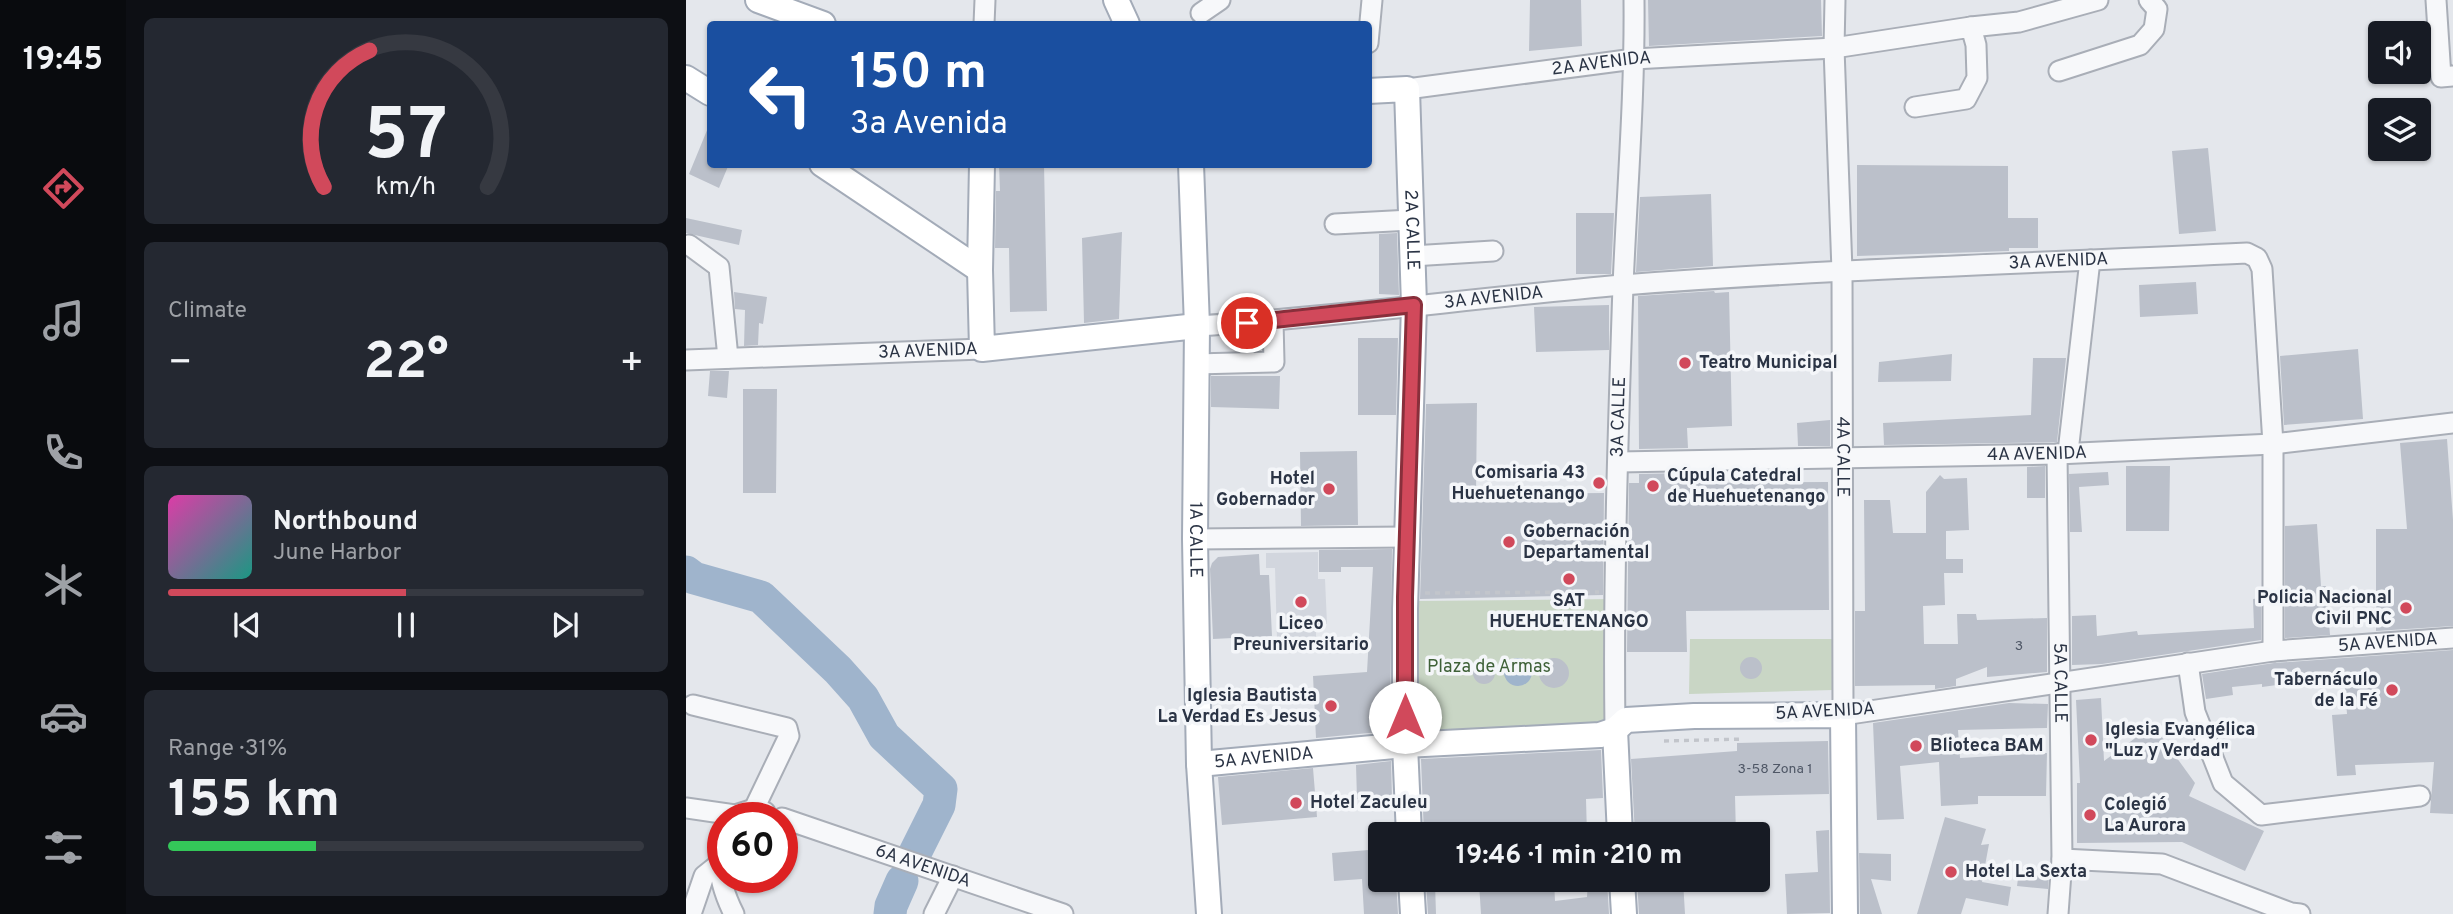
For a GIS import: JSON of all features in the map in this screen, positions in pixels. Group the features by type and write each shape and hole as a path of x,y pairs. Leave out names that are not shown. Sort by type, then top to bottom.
{"main road":[{"path":"758,0 815,21"},
{"path":"1116,0 1126,21"},
{"path":"686,78 707,91"},
{"name":"2A AVENIDA","path":"1372,91 1407,89"},
{"name":"2A CALLE","path":"1407,89 1414,305 1405,593 1405,745 1408,822"},
{"path":"828,168 979,270"},
{"path":"982,168 979,270 982,349"},
{"name":"1A CALLE","path":"1191,168 1197,326 1195,539 1199,764 1209,914"},
{"name":"3A AVENIDA","path":"982,349 1197,326"},
{"name":"5A AVENIDA","path":"1199,764 1405,745 1600,735 1615,730 1626,720 1694,716 1843,715"},
{"name":"4A CALLE","path":"1843,715 1845,914"},
{"name":"3A CALLE","path":"1615,730 1619,822"},
{"path":"1412,892 1413,914"},
{"path":"1623,892 1624,914"}],"street":[{"path":"984,21 985,0"},
{"path":"1201,13 1220,0"},
{"path":"1370,21 1372,0"},
{"name":"3A CALLE","path":"1615,730 1623,285 1634,59 1634,0"},
{"name":"4A CALLE","path":"1835,0 1834,48 1842,271 1843,715"},
{"name":"2A AVENIDA","path":"1407,89 1634,59 1834,48 2019,22 2098,0"},
{"path":"2059,71 2140,45 2154,29 2157,9 2149,0"},
{"path":"2436,0 2441,77 2453,76"},
{"path":"1915,107 1966,99 1977,78 1976,46 1971,27"},
{"path":"1335,224 1411,220"},
{"path":"689,245 719,267 728,358"},
{"path":"1412,256 1493,251"},
{"name":"3A AVENIDA","path":"1197,326 1273,321 1623,285 1842,271 2247,253 2257,258 2262,269 2273,444"},
{"name":"5A CALLE","path":"2058,914 2062,859 2063,453 2091,260"},
{"path":"1196,364 1274,362 1273,321"},
{"name":"3A AVENIDA","path":"686,360 982,349"},
{"name":"4A AVENIDA","path":"1619,462 2063,453 2273,444 2453,423"},
{"path":"2273,444 2273,652"},
{"path":"1195,539 1406,537"},
{"name":"5A AVENIDA","path":"1843,715 2273,652 2453,638"},
{"path":"2188,663 2194,712 2223,783 2260,815 2420,796"},
{"path":"693,705 787,728 789,736 757,802"},
{"path":"686,808 707,811"},
{"name":"6A AVENIDA","path":"798,824 1063,914"},
{"path":"2062,859 2162,864 2291,913 2300,914"},
{"path":"691,914 707,874"},
{"path":"934,914 953,876"},
{"path":"726,893 734,914"}],"path":[{"path":"1405,593 1616,592"},
{"path":"1655,741 1750,739"}],"shaded area":[{"name":"Liceo Preuniversitario","path":"1318,552 1318,579 1325,579 1327,624 1316,624 1316,638 1277,639 1275,568 1266,568 1266,553"}],"green space":[{"name":"Plaza de Armas","path":"1614,599 1612,725 1417,740 1416,601"},
{"path":"1690,639 1833,639 1833,690 1689,694"}],"water":[{"path":"1518,658 1528,662 1532,672 1528,682 1518,686 1508,682 1504,672 1508,662"}],"building":[{"path":"1530,0 1581,0 1582,46 1529,51"},
{"path":"1648,0 1821,0 1822,36 1649,46"},
{"path":"707,130 707,168 727,168 719,188 689,174"},
{"path":"2208,148 2216,231 2179,234 2172,151"},
{"path":"1857,165 2008,166 2008,218 2038,218 2038,248 1857,256"},
{"path":"999,168 1044,168 1047,311 1010,312 1009,248 995,248 996,191 1000,191"},
{"path":"1711,194 1713,266 1636,272 1640,197"},
{"path":"1576,213 1614,213 1611,274 1576,274"},
{"path":"686,218 742,230 739,245 686,233"},
{"path":"1122,232 1119,319 1084,323 1082,238"},
{"path":"1397,233 1399,295 1379,294 1379,234"},
{"path":"2196,282 2198,314 2140,317 2139,285"},
{"path":"734,292 767,297 763,324 759,323 758,345 744,346 745,310 735,309"},
{"path":"1729,292 1732,426 1687,428 1688,448 1639,449 1638,296"},
{"path":"1609,305 1609,350 1536,352 1534,307"},
{"path":"1358,338 1398,338 1396,415 1358,415"},
{"path":"2358,349 2363,419 2284,425 2280,356"},
{"path":"1952,354 1951,381 1878,382 1879,362"},
{"path":"2033,358 2066,358 2057,442 1884,445 1883,423 2031,415"},
{"path":"710,371 729,371 727,398 708,396"},
{"path":"1211,376 1280,376 1279,409 1211,407"},
{"path":"743,389 777,389 776,493 743,493"},
{"name":"Gobernación Departamental","path":"1477,403 1476,494 1604,493 1603,595 1420,599 1426,404"},
{"path":"1830,420 1830,446 1798,446 1797,423"},
{"path":"2447,439 2453,520 2453,626 2376,631 2376,529 2407,529 2400,443"},
{"name":"Hotel Gobernador","path":"1357,451 1358,525 1301,526 1300,452"},
{"path":"2045,466 2045,498 2027,498 2027,467"},
{"path":"2126,466 2170,466 2169,531 2126,531"},
{"path":"2108,472 2109,485 2079,487 2082,532 2070,532 2069,474"},
{"path":"1688,473 1689,483 1828,482 1829,610 1686,611 1687,652 1627,652 1629,483 1639,483 1639,474"},
{"path":"1940,475 1944,479 1967,478 1969,530 1946,531 1946,559 1963,559 1963,573 1944,573 1945,605 1923,606 1924,644 1958,644 1957,614 1976,614 1977,620 2047,618 2047,672 1987,677 1987,667 1956,679 1956,686 1935,689 1935,685 1855,686 1855,611 1865,611 1864,500 1890,500 1893,533 1926,533 1926,492"},
{"path":"2317,524 2321,586 2326,586 2330,635 2285,638 2285,526"},
{"path":"1392,549 1390,731 1316,738 1313,676 1367,672 1373,567 1341,567 1341,572 1319,572 1319,550"},
{"path":"1259,554 1260,575 1269,575 1272,636 1213,639 1212,563 1218,557"},
{"path":"2261,598 2261,640 2102,664 2072,665 2072,616 2096,615 2097,636 2137,631 2138,635 2254,628 2253,599"},
{"path":"2453,650 2453,814 2430,813 2434,762 2355,765 2356,775 2337,776 2332,715 2347,714 2344,676 2262,687 2262,684 2232,687 2233,695 2206,699 2202,674 2274,663"},
{"path":"1751,657 1759,660 1762,668 1759,676 1751,679 1743,676 1740,668 1743,660"},
{"path":"1554,658 1565,662 1569,673 1565,684 1554,688 1543,684 1539,673 1543,662"},
{"path":"1484,662 1492,665 1495,673 1492,681 1484,684 1476,681 1473,673 1476,665"},
{"path":"2101,698 2104,761 2153,725 2195,783 2189,796 2264,831 2245,871 2182,842 2077,843 2077,783 2080,783 2076,700"},
{"path":"2009,703 2048,704 2047,728 1958,730 1960,758 2047,753 2046,796 1978,796 1978,804 1941,806 1939,762 1900,766 1904,819 1877,820 1873,723"},
{"path":"1828,741 1829,794 1735,796 1736,822 1634,822 1631,759 1737,751 1737,743"},
{"path":"1601,750 1603,798 1586,799 1587,822 1423,822 1421,759"},
{"path":"1391,761 1392,798 1357,799 1356,765"},
{"name":"Hotel Zaculeu","path":"1313,768 1317,817 1222,825 1218,777"},
{"name":"Hotel La Sexta","path":"1945,817 1986,829 1981,845 1989,844 1982,882 2011,887 2008,906 1966,898 1961,914 1917,914"},
{"path":"1829,830 1830,913 1787,914 1785,874 1818,872 1816,831"},
{"path":"1368,850 1368,892 1397,892 1398,914 1364,914 1362,879 1334,881 1332,853"},
{"path":"1859,853 1891,854 1891,881 1871,879 1882,914 1860,914"},
{"path":"2019,871 2049,873 2048,889 2017,886"},
{"path":"1427,892 1435,892 1436,914 1428,914"},
{"path":"1480,892 1555,892 1555,901 1587,897 1587,892 1608,892 1609,914 1481,914"},
{"path":"1638,892 1684,892 1685,914 1639,914"}],"waterway":[{"path":"686,572 694,578 761,597 838,670 863,698 884,736 941,789 939,805 915,853"},
{"path":"890,914 902,881"}],"place":[{"name":"Teatro Municipal","path":"1685,363"},
{"name":"Comisaria 43 Huehuetenango","path":"1599,483"},
{"name":"Cúpula Catedral de Huehuetenango","path":"1653,486"},
{"name":"Hotel Gobernador","path":"1329,489"},
{"name":"Gobernación Departamental","path":"1509,542"},
{"name":"SAT HUEHUETENANGO","path":"1569,579"},
{"name":"Liceo Preuniversitario","path":"1301,602"},
{"name":"Policia Nacional Civil PNC","path":"2406,608"},
{"name":"Tabernáculo de la Fé","path":"2392,690"},
{"name":"Iglesia Bautista La Verdad Es Jesus","path":"1331,706"},
{"name":"Iglesia Evangélica \"Luz y Verdad\"","path":"2091,740"},
{"name":"Blioteca BAM","path":"1916,746"},
{"name":"Hotel Zaculeu","path":"1296,803"},
{"name":"Colegió La Aurora","path":"2090,815"},
{"name":"Hotel La Sexta","path":"1951,872"}],"route":[{"path":"1247,323 1414,305 1405,597 1405,717"}]}
